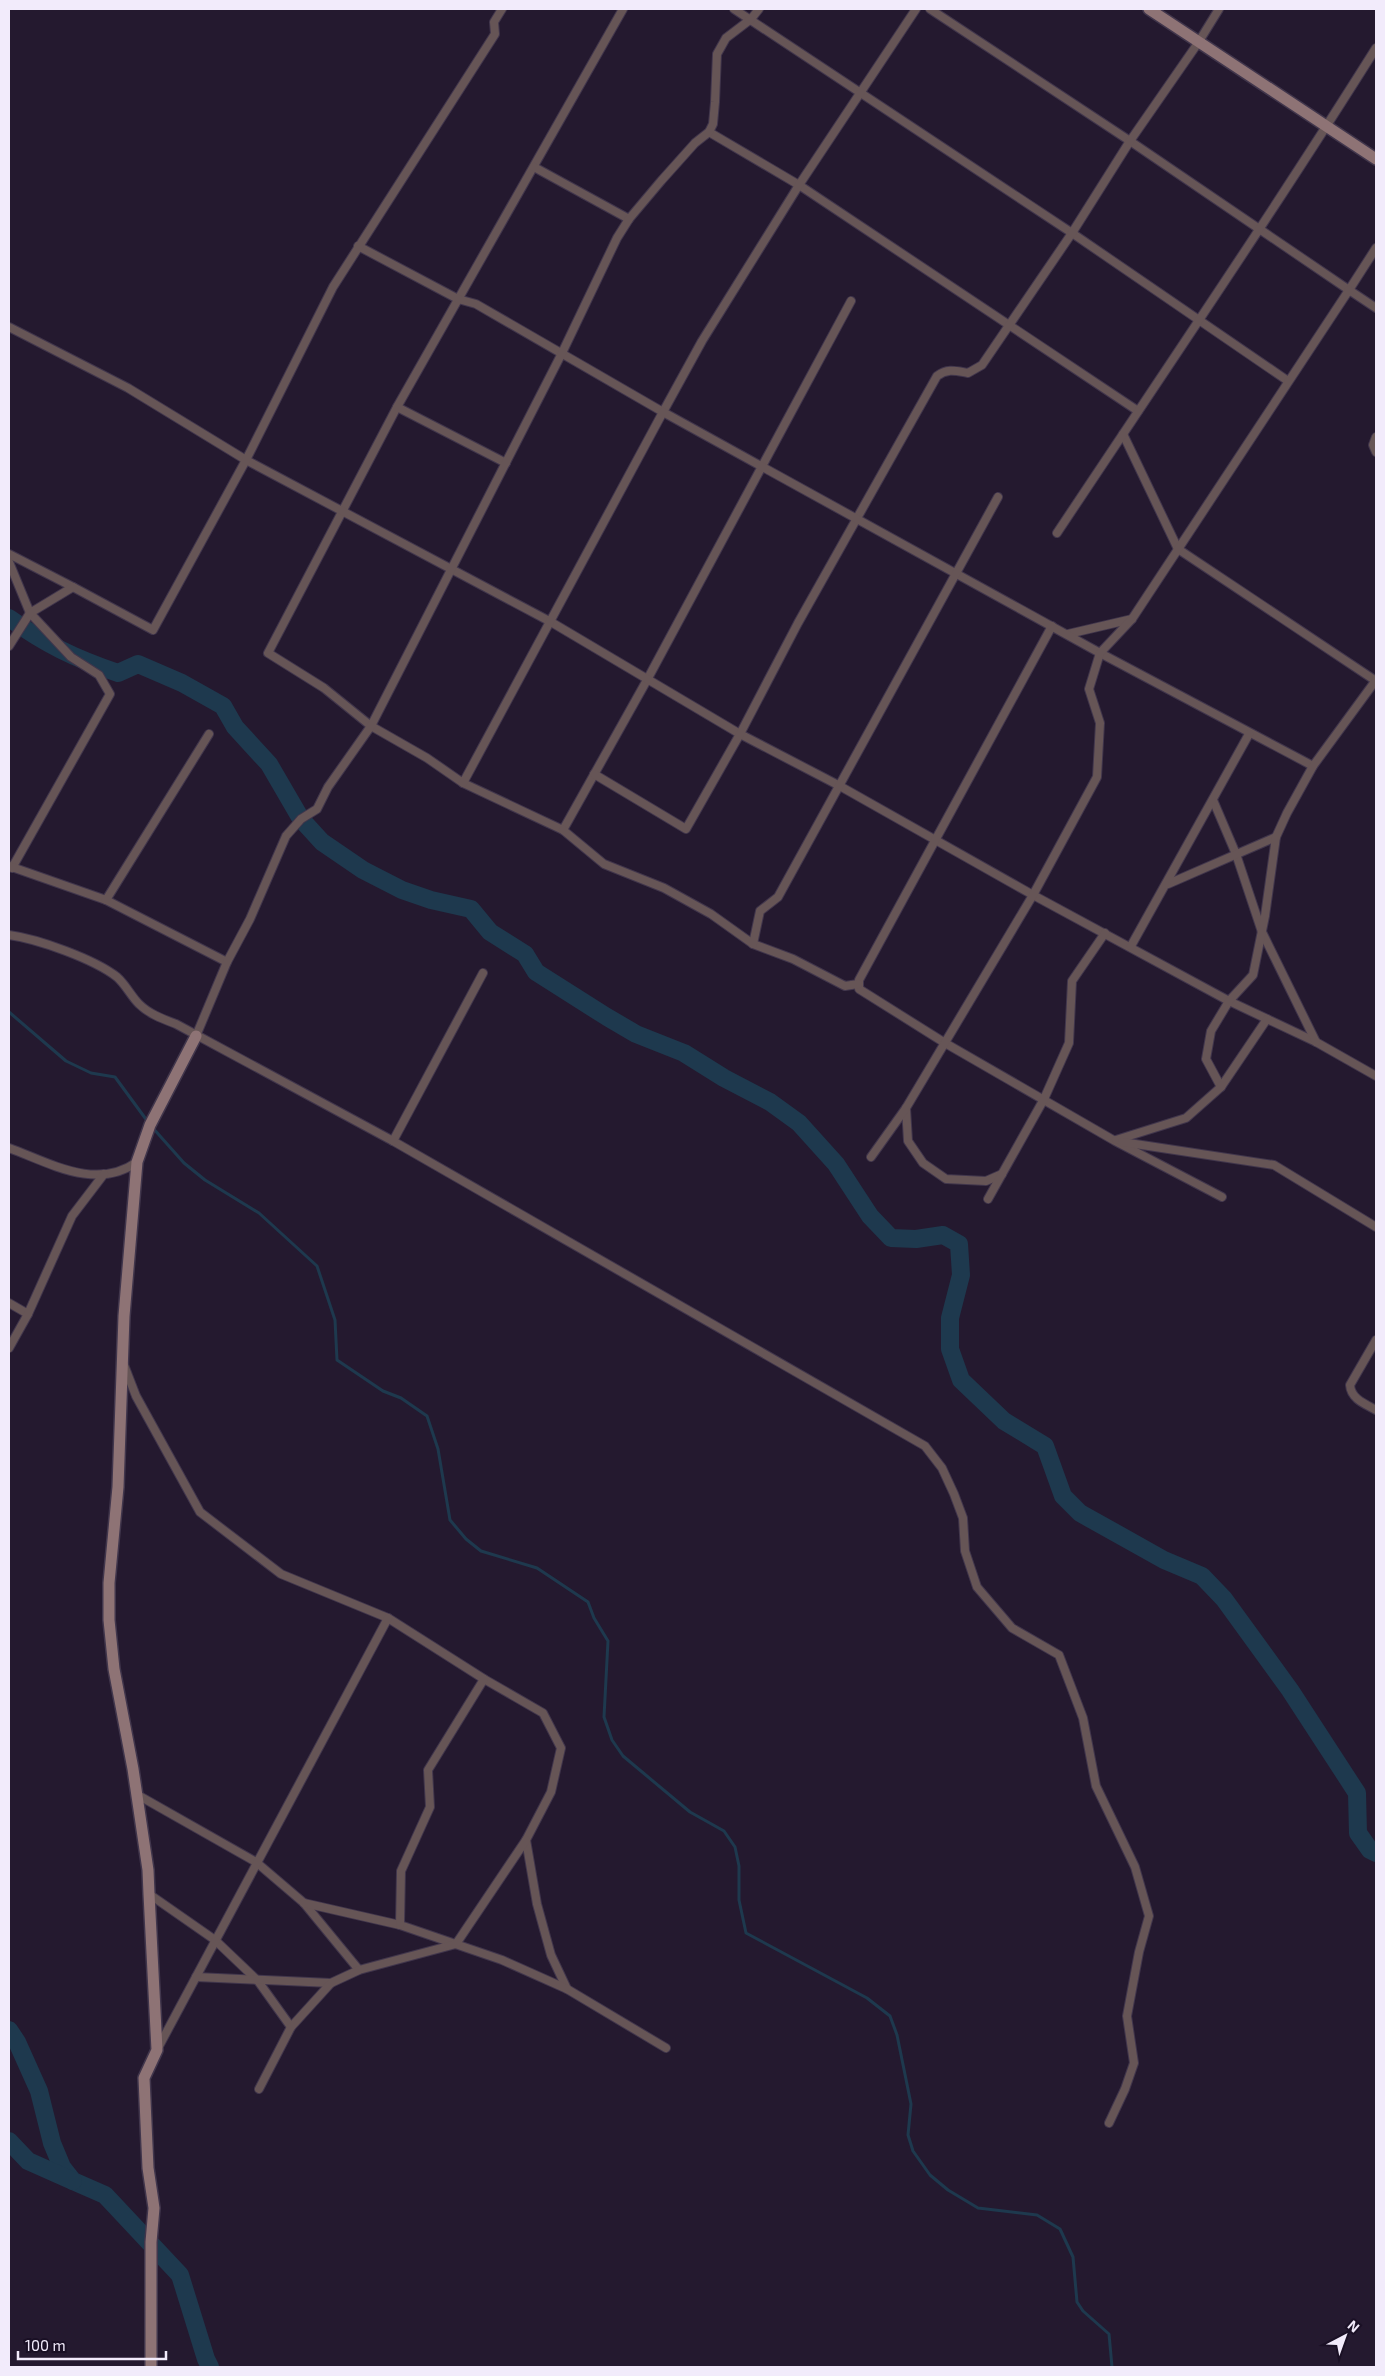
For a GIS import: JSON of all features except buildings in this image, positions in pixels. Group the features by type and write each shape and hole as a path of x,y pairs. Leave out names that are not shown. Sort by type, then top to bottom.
{"street":[{"path":"9,554 153,630 246,460 334,287 358,246 495,34 494,22 502,9"},
{"path":"623,9 397,407 268,653 318,684 371,726 427,758 463,783 564,830 604,864 672,892 711,914 753,944 794,959 845,986 858,984"},
{"path":"734,9 1072,233 1288,381"},
{"path":"157,2050 148,1870 123,1711 114,1669 109,1620 109,1583 118,1487 124,1364 124,1316 137,1162 150,1125 196,1036 227,962 250,919 286,836 301,818 317,809 328,787 371,726 562,353 616,238 629,219 695,143 709,132 713,124 717,54 726,38 751,19 759,9"},
{"path":"463,783 702,341 859,92 916,9"},
{"path":"930,9 1130,141 1376,308"},
{"path":"1149,9 1376,159"},
{"path":"594,774 686,829 740,734 857,517 937,376 944,371 968,373 977,370 1072,233 1130,141 1198,43 1219,9"},
{"path":"1057,533 1198,320 1261,229 1376,48"},
{"path":"709,132 799,186 1138,411"},
{"path":"534,167 629,219"},
{"path":"358,246 458,299 476,304 762,467 857,517 1249,734 1313,766"},
{"path":"872,1157 906,1108 1033,895 1097,777 1100,723 1089,689 1100,653 1132,619 1376,248"},
{"path":"564,830 851,301"},
{"path":"9,327 128,388 246,460 343,513 551,622 740,734 838,785 1033,895 1131,946 1229,1001 1316,1042 1376,1076"},
{"path":"397,407 506,464"},
{"path":"1123,434 1178,550 1376,681 1313,766 1276,837 1262,932 1253,975 1229,1001 1211,1031 1206,1059 1220,1087"},
{"path":"1376,437 1373,445 1376,452"},
{"path":"753,944 760,911 778,897 998,497"},
{"path":"9,562 30,613 71,657 99,675 110,694 10,867 106,900 227,962"},
{"path":"9,646 30,613 73,587"},
{"path":"1068,634 1132,619"},
{"path":"858,984 1052,626"},
{"path":"106,900 209,734"},
{"path":"1131,946 1168,884 1249,734"},
{"path":"1213,800 1236,854 1262,932 1316,1042"},
{"path":"1168,884 1276,837"},
{"path":"988,1199 1044,1099 1068,1043 1072,981 1105,933"},
{"path":"9,935 66,952 117,977 139,1004 155,1016 176,1024 393,1141 925,1446 942,1468 963,1518 963,1542 977,1587 1012,1628 1058,1656 1083,1718 1096,1786 1135,1867 1149,1916 1139,1952 1127,2016 1134,2063 1125,2089 1109,2123"},
{"path":"393,1141 483,972"},
{"path":"858,984 863,993 945,1043 1115,1141 1222,1197"},
{"path":"1115,1141 1186,1118 1220,1087 1266,1019"},
{"path":"906,1108 908,1141 923,1163 946,1179 986,1181 1002,1173"},
{"path":"1115,1141 1274,1165 1376,1228"},
{"path":"9,1148 78,1174 104,1174 128,1168 137,1162"},
{"path":"9,1348 28,1314 72,1216 104,1174"},
{"path":"9,1303 28,1314"},
{"path":"1376,1340 1350,1385 1350,1391 1356,1398 1376,1410"},
{"path":"124,1364 136,1396 200,1512 281,1574 388,1618 484,1679 543,1713 561,1748 552,1792 526,1840 456,1944 359,1970 331,1983 291,2026 259,2089"},
{"path":"151,2367 151,2242 154,2208 148,2168 144,2078 256,1862 388,1618"},
{"path":"400,1925 401,1871 430,1807 428,1770 484,1679"},
{"path":"136,1794 256,1862 304,1903 359,1970"},
{"path":"526,1840 537,1904 550,1956 567,1990"},
{"path":"149,1894 215,1940 258,1981 291,2026"},
{"path":"304,1903 400,1925 502,1960 567,1990 666,2048"},
{"path":"196,1977 331,1983"}],"waterway":[{"path":"9,618 61,650 88,662 118,673 138,664 182,683 223,706 235,727 269,764 301,819 322,842 363,870 402,890 431,900 471,909 490,932 525,954 536,972 636,1034 684,1053 724,1078 770,1102 799,1123 836,1164 870,1216 891,1238 916,1239 943,1235 959,1244 961,1275 950,1318 950,1349 961,1380 1004,1421 1045,1446 1063,1496 1080,1513 1164,1560 1202,1576 1224,1599 1290,1690 1357,1793 1358,1833 1370,1850 1376,1853"},
{"path":"9,1012 66,1061 91,1073 115,1077 148,1122"},
{"path":"152,1127 184,1163 205,1180 259,1213 317,1266 335,1320 337,1360 383,1391 401,1398 427,1416 438,1449 450,1520 466,1539 481,1551 537,1568 588,1602 594,1618 608,1641 604,1717 612,1740 623,1756 690,1812 724,1831 735,1847 739,1866 739,1900 746,1933 867,1998 890,2016 897,2035 911,2104 908,2135 913,2151 930,2175 948,2190 978,2208 1037,2215 1060,2229 1073,2257 1077,2302 1083,2311 1109,2334 1112,2367"},
{"path":"9,2030 17,2042 39,2091 52,2143 62,2167 73,2181 105,2195 180,2275 210,2367"},
{"path":"9,2141 28,2161 73,2181"}]}
